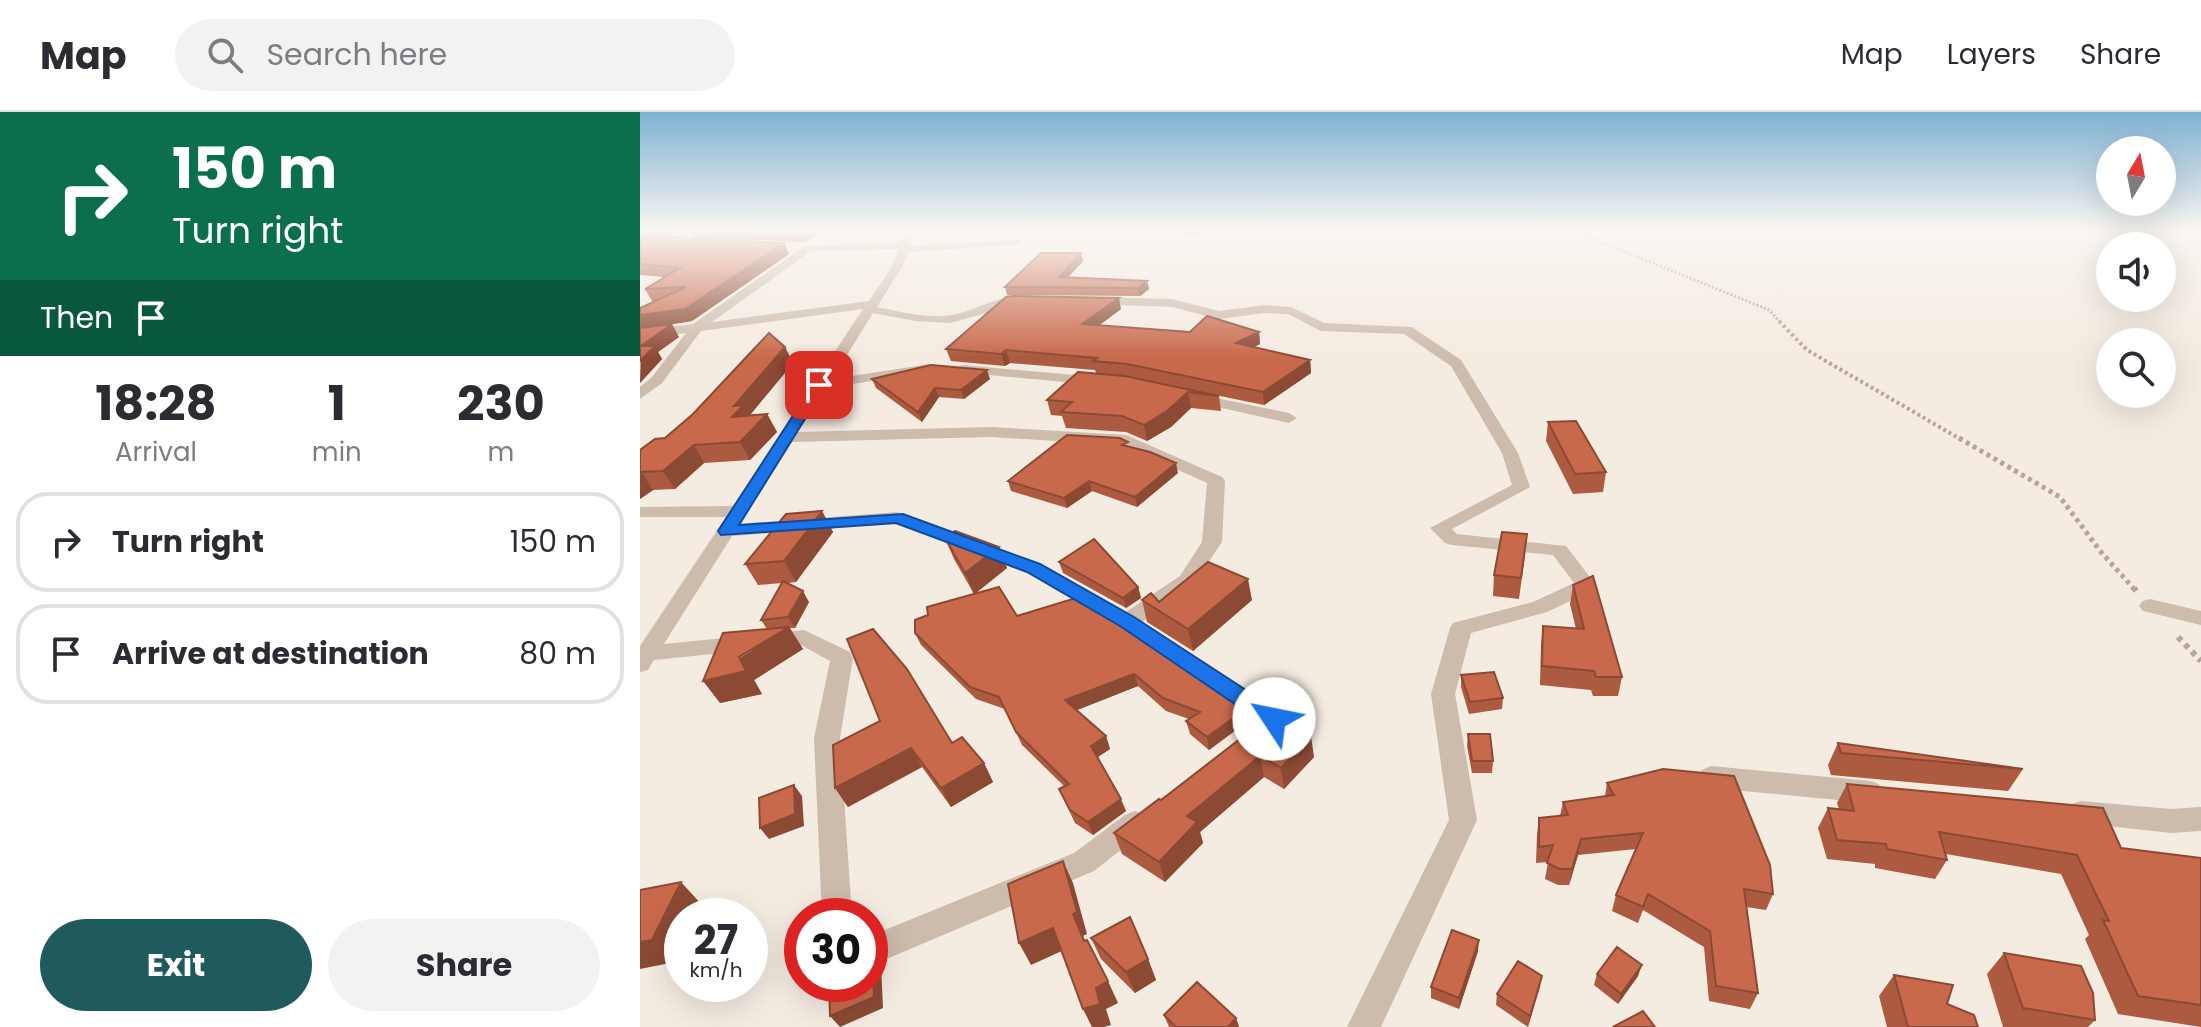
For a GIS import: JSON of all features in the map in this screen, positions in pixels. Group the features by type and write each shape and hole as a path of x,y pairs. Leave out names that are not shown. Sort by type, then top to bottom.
{"street":[{"path":"640,395 657,380 698,326 774,273"},
{"path":"642,657 741,511 893,273"},
{"path":"640,335 872,306 955,320 980,311 989,304 1042,301"},
{"path":"1068,301 1172,303 1219,315 1265,309 1291,311 1321,327 1407,330 1456,363 1510,453 1521,487 1439,528 1452,539 1559,550 1586,585 1540,607 1461,628 1443,694 1463,820 1364,1027"},
{"path":"819,385 934,367 1114,382"},
{"path":"1187,396 1289,418"},
{"path":"787,437 991,432 1126,440 1216,481 1212,542 1187,580 1127,622"},
{"path":"640,512 741,511"},
{"path":"727,531 897,518 1034,568 1127,622 1274,719 1236,747"},
{"path":"2150,606 2201,618"},
{"path":"642,657 804,637 842,658 827,738 836,898"},
{"path":"1692,775 1903,795"},
{"path":"888,944 1084,862 1160,805"},
{"path":"2061,810 2171,821 2201,819"}],"path":[{"path":"1674,273 1769,310 1807,350 2060,497 2101,552 2201,661"}],"building":[{"path":"672,273 739,273 685,309 640,315 640,308 686,287 645,289"},
{"path":"1020,273 1063,273 1059,277 1147,281 1138,288 1005,287"},
{"path":"1006,297 1119,298 1082,324 1190,332 1207,316 1259,332 1236,343 1310,360 1263,392 1127,364 1093,361 1097,358 1006,350 1001,354 946,349"},
{"path":"672,324 641,346 655,346 640,361 640,328"},
{"path":"769,333 785,347 734,406 744,405 732,417 767,414 740,442 694,445 663,471 640,472 640,450 655,439 665,438 693,414"},
{"path":"931,365 987,370 961,390 935,388 918,412 872,379"},
{"path":"1078,372 1125,376 1219,396 1188,392 1167,411 1144,425 1122,416 1061,412 1072,402 1047,400"},
{"path":"1576,421 1606,472 1575,474 1548,422"},
{"path":"1067,435 1120,438 1128,442 1122,445 1176,463 1135,497 1089,481 1064,498 1008,481"},
{"path":"822,511 784,561 745,564 786,514"},
{"path":"955,531 999,547 965,573 945,538"},
{"path":"1502,532 1527,534 1521,578 1494,575"},
{"path":"1094,539 1138,587 1123,598 1059,562"},
{"path":"1208,562 1248,579 1188,629 1142,600 1151,593 1159,602"},
{"path":"1593,576 1622,677 1596,677 1594,671 1542,666 1543,626 1584,629 1573,585"},
{"path":"783,581 803,591 788,617 761,620"},
{"path":"999,587 1017,616 1079,597 1171,655 1168,657 1212,682 1246,709 1207,737 1186,721 1200,712 1163,698 1134,674 1065,700 1106,736 1091,746 1121,799 1088,822 1070,810 1059,789 1069,784 1016,732 999,697 970,687 915,633 915,620 928,615 927,607"},
{"path":"789,627 739,657 746,671 703,681 723,633"},
{"path":"873,629 907,669 952,743 962,737 984,763 941,788 911,748 835,788 833,745 880,721 847,639"},
{"path":"1494,672 1503,698 1470,702 1461,675"},
{"path":"1271,715 1311,736 1281,768 1260,756 1187,816 1197,822 1159,862 1114,833 1161,800"},
{"path":"1468,734 1490,734 1493,761 1472,761"},
{"path":"1838,743 2023,769 1841,753"},
{"path":"1663,769 1734,776 1770,865 1773,894 1744,889 1758,993 1716,986 1710,931 1648,894 1643,907 1616,895 1643,833 1581,839 1572,869 1560,869 1547,863 1553,845 1539,847 1539,818 1568,815 1563,802 1614,795 1607,783"},
{"path":"1847,784 2103,808 2121,848 2201,858 2201,1005 2138,996 2103,920 2109,921 2077,855 1939,832 1947,860 1887,849 1886,844 1837,840 1828,808 1854,811"},
{"path":"794,785 795,814 760,828 759,798"},
{"path":"1063,861 1077,912 1073,914 1084,941 1087,940 1108,981 1096,988 1100,1004 1083,1009 1053,928 1019,943 1008,884"},
{"path":"681,882 673,898 664,898 664,916 652,940 640,942 640,890"},
{"path":"1130,917 1148,959 1126,972 1091,938"},
{"path":"1452,930 1479,940 1459,998 1431,987"},
{"path":"1617,947 1642,965 1621,994 1597,974"},
{"path":"2004,953 2081,966 2093,993 2095,1020 2023,1008"},
{"path":"1518,961 1542,976 1530,1016 1497,994"},
{"path":"1894,975 1953,985 1947,1004 1974,1015 1978,1027 1908,1027"},
{"path":"1197,982 1236,1018 1228,1027 1176,1027 1164,1015"},
{"path":"830,1002 862,1002 830,1016"},
{"path":"1643,1011 1655,1027 1613,1027"}],"route":[{"path":"819,385 727,531 897,518 1034,568 1127,622 1274,719"}]}
